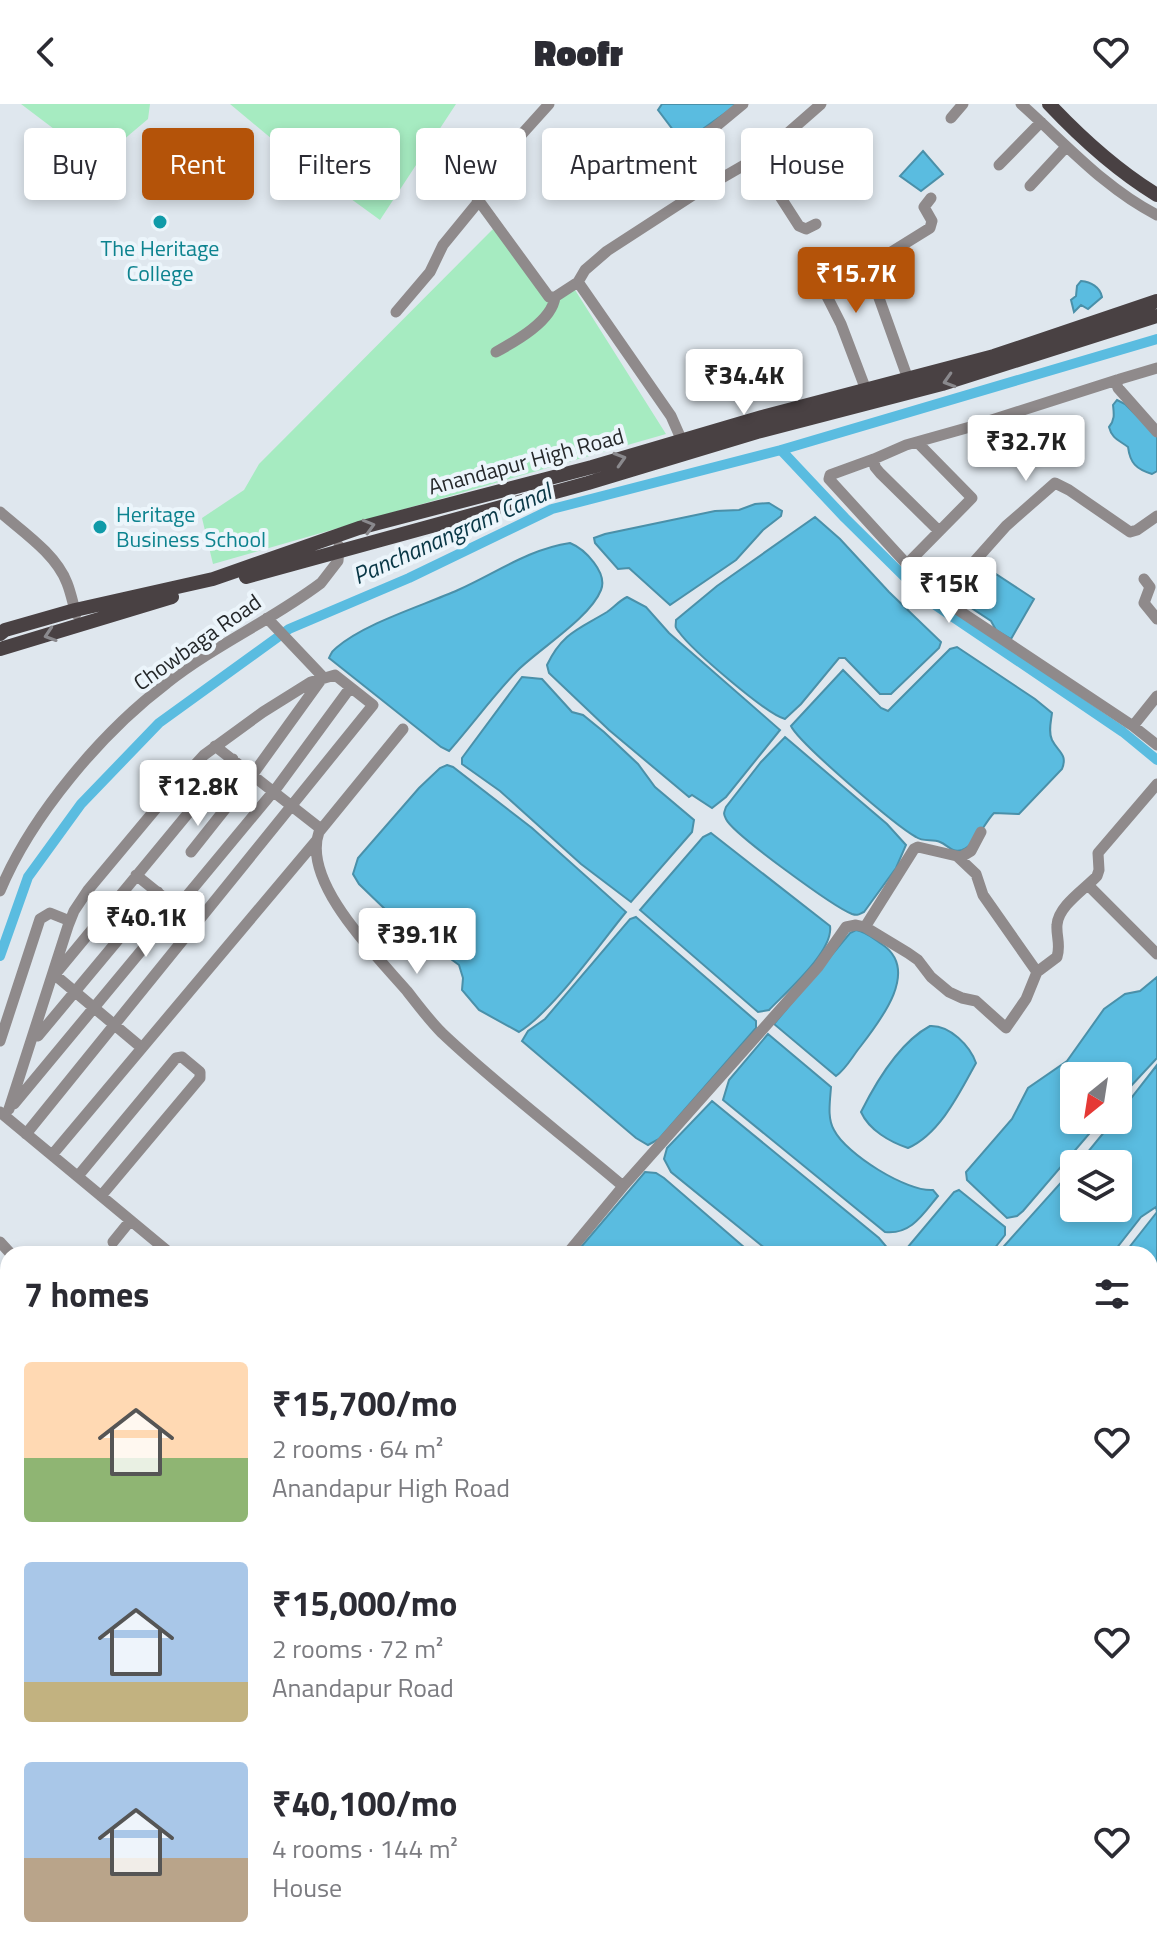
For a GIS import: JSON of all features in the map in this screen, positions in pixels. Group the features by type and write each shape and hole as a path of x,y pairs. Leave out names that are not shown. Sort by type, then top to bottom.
{"main road":[{"path":"1049,104 1087,143 1131,179 1157,195"},
{"name":"Anandapur High Road","path":"0,649 339,545 359,528 994,356 1157,301"},
{"name":"Anandapur High Road","path":"0,634 75,610 213,579 942,384 1157,316"}],"street":[{"path":"549,104 476,185 474,194 547,294 555,297"},
{"path":"714,128 743,104"},
{"path":"793,128 821,104"},
{"path":"951,118 963,104"},
{"path":"1021,104 1116,189 1157,215"},
{"path":"999,165 1041,122"},
{"path":"1030,186 1066,147"},
{"path":"908,379 869,270 872,264 930,228 932,221 924,207 931,198"},
{"path":"496,352 517,340 550,312 555,297 578,282 585,270 607,251 686,200"},
{"path":"782,200 799,226 806,229 816,224"},
{"path":"396,312 430,272 443,245 479,201"},
{"path":"807,257 841,324 866,390"},
{"path":"578,282 671,416 682,441"},
{"path":"1157,368 917,442 830,475 829,479 941,599 1157,745"},
{"path":"1120,379 1116,382 1118,388 1157,432"},
{"path":"907,564 972,498 917,442"},
{"path":"874,459 880,473 939,531"},
{"path":"941,599 1006,526 1055,483 1130,532 1157,516"},
{"path":"0,512 60,569 67,581 79,625"},
{"name":"Chowbaga Road","path":"0,891 15,858 47,808 111,734 166,683 321,583 333,571 339,545"},
{"path":"1144,579 1150,587 1144,603 1157,619"},
{"path":"267,618 323,677"},
{"path":"5,1112 32,1042 70,921 88,890 169,793 215,746 263,712 323,677 335,675 373,705 26,1134"},
{"path":"191,852 253,774 323,677"},
{"path":"5,1112 95,1009 274,791 350,688"},
{"path":"1133,726 1157,696"},
{"path":"52,1155 403,729"},
{"path":"215,746 293,807 318,835 317,864 353,928 439,1030 623,1186"},
{"path":"53,977 233,759"},
{"path":"574,1246 818,967 840,934 852,925 865,927 918,960 940,985 962,998 976,1001 1006,1028 1026,999 1037,972 1057,957 1060,945 1056,928 1058,917 1099,870 1098,853 1157,784"},
{"path":"958,857 971,851 981,832"},
{"path":"865,927 914,849 918,847 958,857 976,874 983,895 1037,972"},
{"path":"136,875 177,908"},
{"path":"1088,885 1157,954"},
{"path":"32,1042 158,892"},
{"path":"0,1041 40,919 50,913 70,921"},
{"path":"53,977 142,1048"},
{"path":"78,1176 176,1058 182,1057 200,1072 200,1078 101,1196"},
{"path":"5,1112 26,1134 161,1246"},
{"path":"113,1242 130,1221"}],"green space":[{"path":"21,104 150,104 148,119 126,138 126,128 53,128"},
{"path":"230,104 456,104 440,128 416,128 416,165 400,189 400,128 270,128 270,137"},
{"path":"352,200 393,200 380,220"},
{"path":"495,227 547,296 570,282 666,434 213,564 202,518 244,490 259,464"}],"water":[{"path":"662,104 738,104 704,128 672,128 658,110"},
{"path":"923,151 943,174 921,191 900,176"},
{"path":"1081,281 1094,286 1102,297 1088,309 1081,305 1074,312 1071,300 1076,296"},
{"path":"1117,400 1157,436 1157,471 1152,474 1135,465 1128,447 1110,431 1113,405"},
{"path":"769,503 782,511 781,516 763,530 736,560 670,605 629,568 618,569 595,543 594,538 605,534"},
{"path":"815,517 941,642 939,648 891,694 880,694 845,658 839,658 785,719 762,706 713,666 679,632 676,620 717,586"},
{"path":"570,543 582,550 598,569 602,583 595,601 517,671 449,751 329,658 333,650 348,639 378,623 458,590 527,556"},
{"path":"996,574 1034,599 1011,639 967,605"},
{"path":"627,597 646,607 669,633 780,730 726,797 712,808 692,795 689,797 609,730 549,673 547,665 565,639"},
{"path":"957,647 1052,713 1051,737 1064,760 1062,769 1019,814 994,813 972,844 958,851 940,842 919,839 905,830 829,766 791,726 843,670 881,708 888,711 950,649"},
{"path":"522,677 542,679 572,712 583,715 604,732 638,764 655,787 694,820 692,832 631,902 581,864 500,791 462,764 462,758"},
{"path":"785,737 887,824 906,845 896,868 860,914 842,909 806,885 746,839 725,817 726,807"},
{"path":"447,765 532,828 626,912 561,994 519,1032 479,1010 462,990 463,978 459,965 390,914 353,874 358,858 419,788"},
{"path":"711,833 830,926 825,947 817,959 769,1010 758,1012 640,910 703,837"},
{"path":"636,917 756,1021 756,1028 659,1139 648,1145 522,1041 528,1031 545,1019 630,919"},
{"path":"856,930 883,945 893,956 898,968 897,982 893,996 877,1024 836,1076 774,1024 850,933"},
{"path":"1157,977 1157,1058 1132,1085 1132,1062 1066,1062 1104,1009 1125,994 1140,991"},
{"path":"930,1026 952,1033 969,1050 976,1063 939,1123 908,1148 881,1134 861,1112 899,1052"},
{"path":"768,1034 831,1087 830,1120 841,1140 851,1150 893,1178 933,1190 938,1196 916,1222 902,1230 885,1232 723,1100 729,1080"},
{"path":"1157,1065 1157,1212 1156,1207 1141,1217 1118,1246 1004,1246 1060,1184 1060,1222 1132,1222 1132,1150 1089,1150 1103,1134 1132,1134 1132,1097"},
{"path":"1060,1066 1060,1134 1089,1134 1075,1150 1060,1150 1060,1168 1023,1211 1007,1218 967,1180 966,1172 1012,1119 1028,1088"},
{"path":"712,1101 886,1246 762,1246 671,1172 664,1159 667,1148"},
{"path":"645,1172 664,1178 743,1246 582,1246"},
{"path":"959,1190 1005,1227 1005,1235 996,1246 909,1246"},
{"path":"1157,1212 1157,1246 1130,1246"}],"waterway":[{"name":"Panchanangram Canal","path":"0,956 28,877 81,804 159,723 289,629 409,578 552,509 781,450 1157,339"},
{"path":"781,450 928,600 1123,732 1157,760"}],"place":[{"name":"The Heritage College","path":"160,222"},
{"name":"Heritage Business School","path":"100,527"}]}
